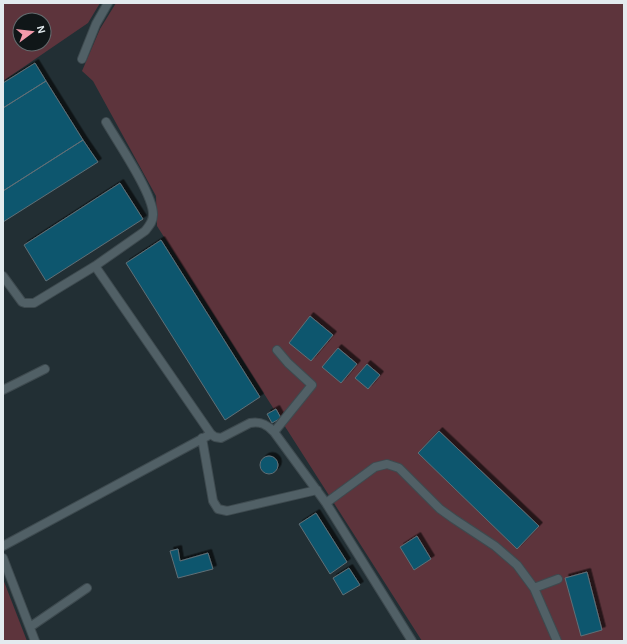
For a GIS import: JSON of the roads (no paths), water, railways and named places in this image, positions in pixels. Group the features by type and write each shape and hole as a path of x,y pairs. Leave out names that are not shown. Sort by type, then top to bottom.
{"lane":[{"path":"82,59 96,24 108,3"},
{"path":"3,276 22,302 34,303 95,266 145,231 152,222 153,216 151,204 144,187 106,122"},
{"path":"95,266 211,434 220,438 256,422 266,424 274,432 326,503 412,641"},
{"path":"274,432 312,385 288,363 277,350"},
{"path":"3,390 45,369"},
{"path":"3,546 211,434"},
{"path":"202,438 213,501 218,509 227,511 317,490"},
{"path":"326,503 375,467 387,464 394,465 404,472 440,509 507,555 526,576 534,588 557,641"},
{"path":"3,558 35,641"},
{"path":"534,588 558,579"},
{"path":"30,627 87,588"}]}
